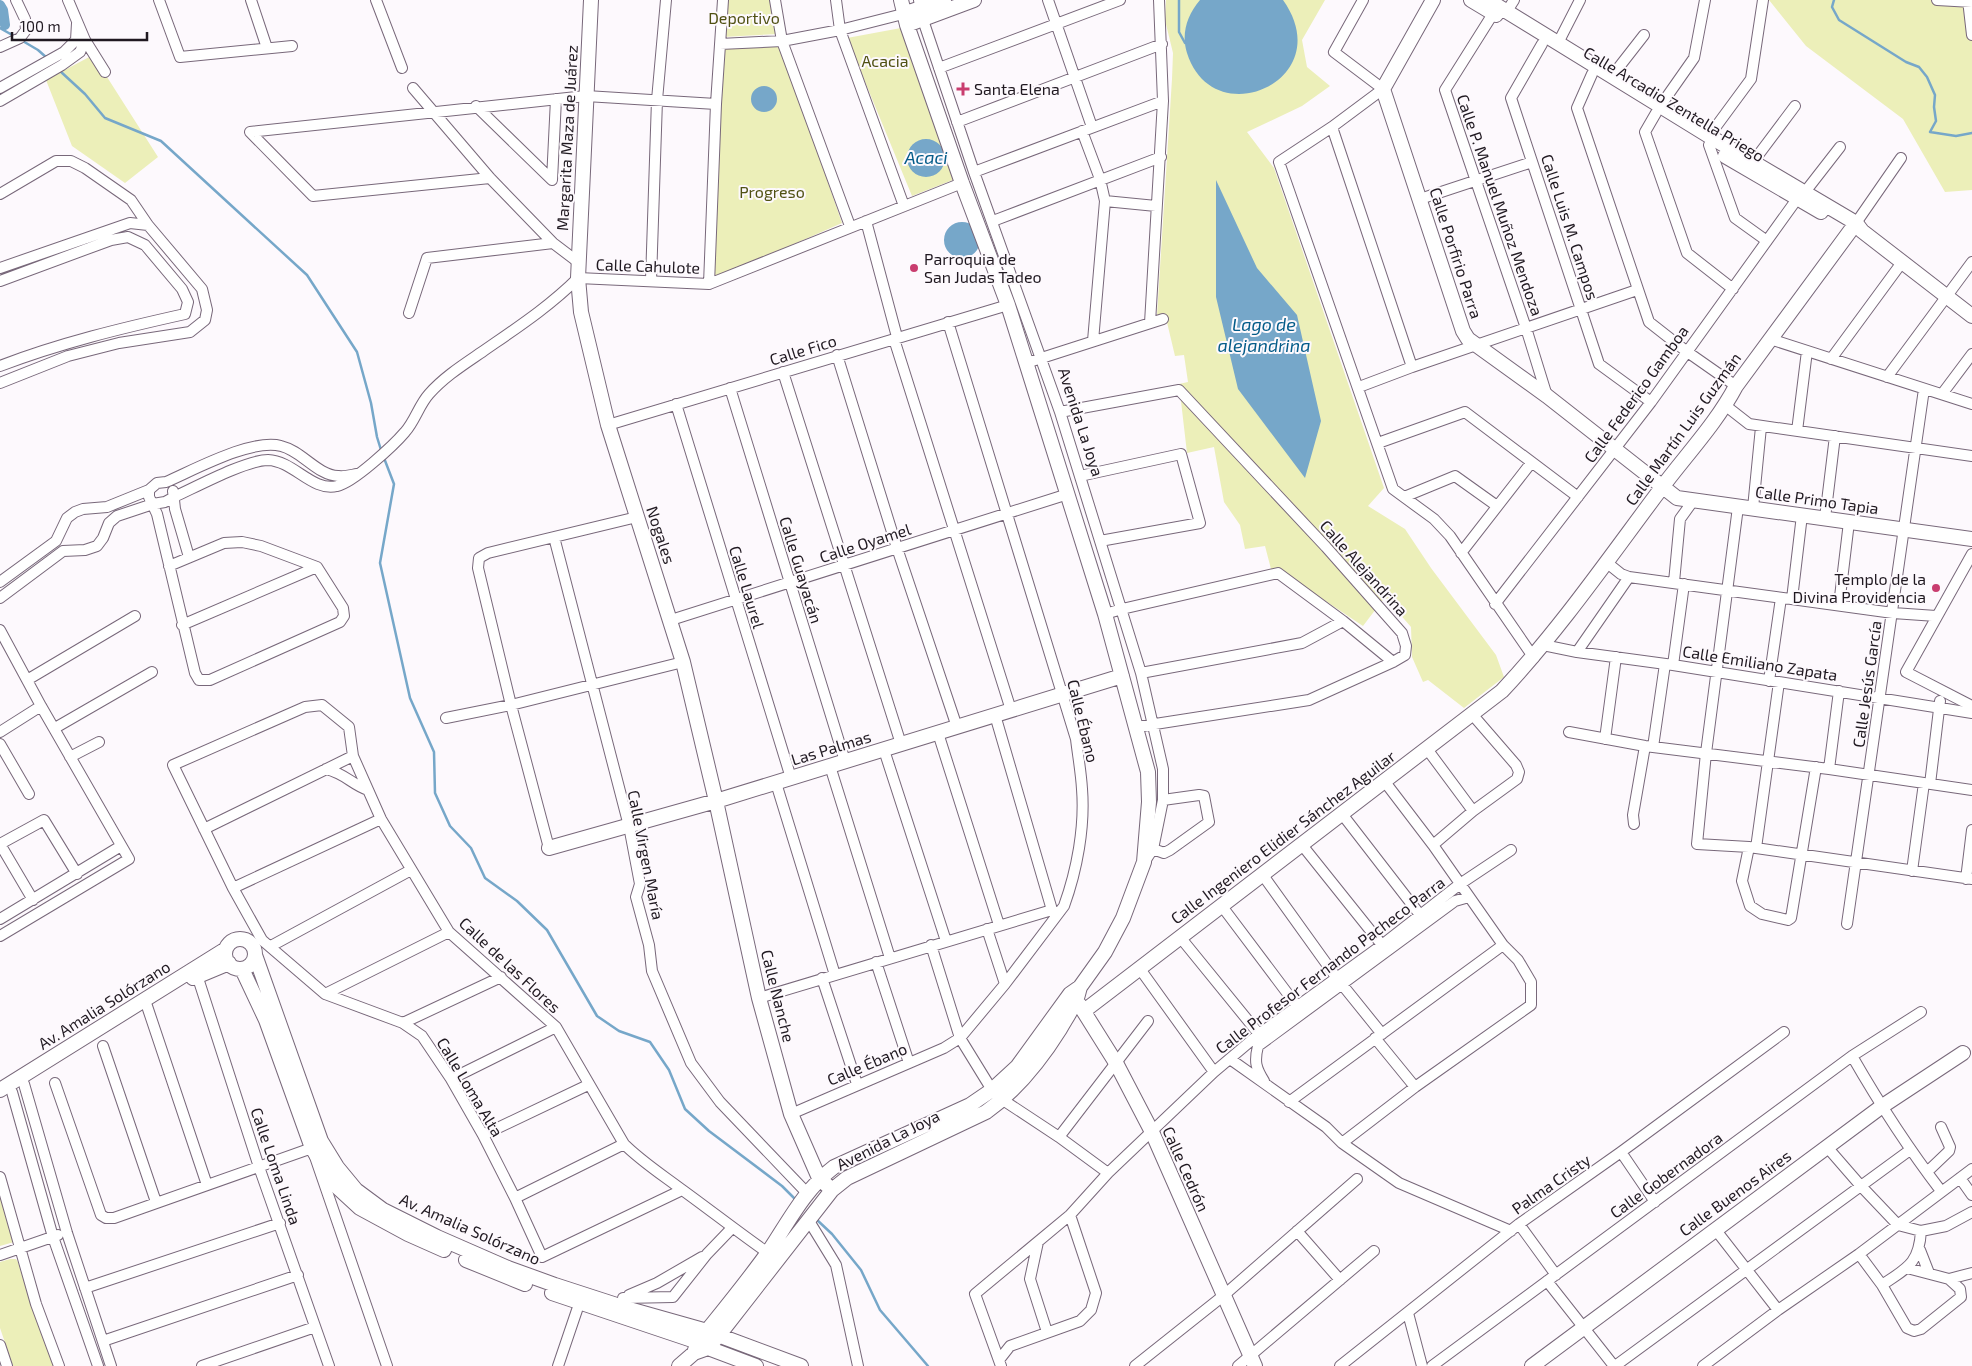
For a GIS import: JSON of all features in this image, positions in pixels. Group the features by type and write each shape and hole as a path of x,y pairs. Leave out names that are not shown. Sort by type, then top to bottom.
{"street":[{"path":"0,47 16,40 26,30 25,19 16,0"},
{"path":"0,88 80,52 77,22 68,0"},
{"path":"159,0 180,57 292,46"},
{"path":"251,0 267,48"},
{"path":"376,0 402,68"},
{"name":"Margarita Maza de Juárez","path":"578,278 591,0"},
{"path":"651,280 657,100 666,0"},
{"path":"709,284 716,104 723,0"},
{"path":"776,0 782,41 850,226"},
{"path":"836,0 840,30 904,206"},
{"name":"Avenida La Joya","path":"901,0 905,20 962,183 1008,305 1105,614 1148,772 1149,802 1144,862"},
{"path":"720,44 782,41 905,20 921,9 944,0"},
{"path":"921,9 974,0"},
{"path":"1048,0 1075,77 1105,201 1093,341"},
{"path":"939,68 1120,0"},
{"path":"1150,323 1164,101 1159,0"},
{"path":"1363,0 1334,52 1383,89"},
{"path":"1433,0 1383,89 1332,127 1279,162 1394,489 1434,519 1450,536 1534,658"},
{"name":"Calle Arcadio Zentella Priego","path":"1471,0 1500,6 1612,76 1658,109"},
{"path":"1558,43 1580,0"},
{"path":"1706,0 1694,58 1644,132 1687,254 1733,289"},
{"path":"1763,0 1751,79 1709,140 1736,218 1767,241"},
{"path":"1937,0 1969,1 1971,35"},
{"name":"Calle Arcadio Zentella Priego","path":"1500,6 1542,44 1592,74 1658,109 1801,196 1857,227 1972,316"},
{"name":"Calle P. Manuel Muñoz Mendoza","path":"1500,6 1445,90 1526,328 1547,396"},
{"name":"Avenida La Joya","path":"679,1366 705,1342 832,1190 847,1178 986,1112 1003,1100 1042,1057 1105,952 1123,918 1144,862 1153,849 1164,800 1163,769 1141,673 1122,609 1060,412 974,172 921,9"},
{"path":"1612,76 1644,35"},
{"path":"80,40 105,72"},
{"path":"957,122 1162,44"},
{"name":"Calle Luis M. Campos","path":"1542,44 1511,98 1599,364 1651,402"},
{"path":"0,101 52,64"},
{"path":"1592,74 1577,108 1649,322 1736,386"},
{"path":"413,88 490,178 553,243 578,262"},
{"name":"Calle Porfirio Parra","path":"1383,89 1463,331 1468,339 1547,396 1661,488"},
{"path":"490,178 313,196 250,132 476,106 586,96 716,104"},
{"path":"476,106 552,180 556,99"},
{"path":"974,172 1164,101"},
{"path":"1751,165 1795,106"},
{"path":"1332,127 1412,367"},
{"name":"Calle Federico Gamboa","path":"1495,604 1615,451 1767,241 1840,147"},
{"path":"992,221 1100,179 1161,158"},
{"name":"Calle Martín Luis Guzmán","path":"1502,691 1534,658 1661,488 1726,406 1736,386 1770,339 1857,227 1901,158"},
{"path":"0,194 56,161 71,161 85,168 131,200 148,226 194,277 202,289 207,316 201,324 190,332 119,343 68,356 0,383"},
{"path":"1420,199 1532,162"},
{"name":"Calle Cahulote","path":"174,496 254,462 270,460 287,464 306,478 324,486 337,487 347,482 364,470 406,432 427,396 443,379 553,302 578,278 709,284 850,226 962,183"},
{"path":"128,237 126,232 130,223 131,200"},
{"path":"1105,201 1156,206"},
{"path":"866,221 895,338 953,530 1011,710"},
{"path":"0,268 130,223 148,226"},
{"path":"139,242 145,237 148,226"},
{"path":"0,281 111,240 128,237 145,245 182,289 188,302 185,314"},
{"path":"410,313 427,258 553,243"},
{"path":"1830,359 1903,261"},
{"path":"1887,377 1972,262"},
{"name":"Nogales","path":"578,278 581,312 608,425 671,620 683,662 716,801"},
{"path":"1359,387 1637,290"},
{"path":"188,302 206,305"},
{"name":"Calle Fico","path":"608,425 1008,305"},
{"path":"185,314 192,322 201,324"},
{"path":"0,366 64,344 122,328 185,314"},
{"path":"1026,363 1163,319"},
{"name":"Calle Ébano","path":"790,1114 944,1048 960,1038 1005,984 1055,912 1064,906 1070,890 1082,834 1082,790 1076,739 948,322"},
{"path":"1770,339 1972,404"},
{"path":"1797,431 1807,351"},
{"path":"1942,394 1972,354"},
{"path":"837,355 897,548 957,727"},
{"path":"783,372 901,744"},
{"name":"Calle Guayacán","path":"730,388 845,761"},
{"name":"Calle Jesús García","path":"1847,924 1893,613 1914,447 1924,389"},
{"name":"Calle Alejandrina","path":"1060,412 1179,390 1326,547 1402,633 1406,646 1404,654 1393,662"},
{"name":"Calle Laurel","path":"676,404 790,778"},
{"path":"1726,406 1749,424 1762,427 1972,456"},
{"path":"1378,443 1465,412 1578,497"},
{"path":"1754,508 1762,427"},
{"path":"1825,518 1835,436"},
{"path":"0,582 56,542 67,518 75,512 83,509 107,508 149,490 156,483 166,482 240,450 264,446 280,446 295,451 330,475 339,477 364,470"},
{"path":"1080,476 1181,454 1200,523 1100,541"},
{"path":"1461,553 1532,462"},
{"path":"1404,497 1455,476 1497,506"},
{"path":"166,482 172,489 179,527 189,558"},
{"name":"Calle Primo Tapia","path":"1661,488 1677,498 1693,501 1904,528 1972,539"},
{"path":"149,490 149,496 161,531 182,625 194,673 199,680 210,680 340,622 344,616 343,608 317,567 261,546 242,542 224,543 169,566"},
{"name":"Calle Oyamel","path":"671,620 1068,494"},
{"path":"0,598 63,551 85,550 97,546 104,538 109,523 117,516 152,504 165,502 174,496"},
{"path":"1634,824 1633,815 1669,664 1679,583 1680,519 1693,501"},
{"path":"1738,507 1729,590 1706,753 1698,844 1752,847 1969,879 1972,830"},
{"path":"1802,515 1774,681 1767,761 1752,847 1742,881 1750,906 1762,914 1788,920 1792,917 1816,767"},
{"path":"549,848 478,568 479,558 488,553 637,517"},
{"path":"1839,605 1849,522"},
{"path":"161,531 179,527"},
{"name":"Calle Virgen María","path":"554,537 629,826 640,884 636,897 650,946 652,971 692,1063 720,1102 802,1200"},
{"path":"1972,554 1906,672 1972,706"},
{"path":"1606,562 1621,574 1629,577 1893,613 1936,616"},
{"path":"182,625 317,567"},
{"path":"1105,614 1278,573 1343,621 1393,662 1309,700 1136,727"},
{"path":"1577,652 1629,577"},
{"path":"27,680 135,616"},
{"path":"1141,673 1302,643 1343,621"},
{"path":"0,630 129,859 0,936"},
{"name":"Calle Emiliano Zapata","path":"1542,645 1577,652 1669,664 1972,712"},
{"path":"1605,739 1616,657"},
{"path":"446,718 683,662"},
{"path":"54,728 152,672"},
{"name":"Las Palmas","path":"549,848 776,783 1122,676"},
{"path":"1912,871 1940,706 1941,690"},
{"name":"Calle Ingeniero Elidier Sánchez Aguilar","path":"1078,998 1140,968 1502,691"},
{"path":"1829,769 1839,691"},
{"name":"Calle de las Flores","path":"173,765 305,707 322,705 349,727 353,756 380,819 449,932 556,1027 624,1144 637,1157 768,1253"},
{"path":"0,732 42,706"},
{"path":"1433,844 1473,811 1517,779 1519,772 1516,765 1472,713"},
{"path":"759,998 987,928 1055,912 995,715"},
{"path":"1568,732 1649,746 1816,767 1972,790"},
{"path":"938,733 999,925"},
{"path":"70,757 100,742"},
{"path":"0,744 29,794"},
{"path":"1427,749 1473,811"},
{"path":"884,750 946,941"},
{"path":"204,828 353,756"},
{"name":"Calle Loma Alta","path":"173,765 233,888 262,940 325,994 403,1023 422,1036 451,1079 483,1135 542,1257 682,1190"},
{"path":"830,766 890,958"},
{"path":"326,769 341,772 358,786 368,790"},
{"path":"1342,1143 1415,1087 1531,1005 1531,982 1518,960 1503,946 1433,844 1385,782"},
{"path":"776,783 835,974"},
{"path":"1153,849 1164,853 1209,822 1204,796 1164,800"},
{"name":"Calle Nanche","path":"716,801 759,998 790,1114 819,1178 832,1190"},
{"path":"1342,814 1423,919 1455,901 1469,897"},
{"path":"233,888 380,819"},
{"path":"32,900 0,844 44,820 77,874"},
{"path":"1302,845 1384,948"},
{"path":"0,919 122,846"},
{"name":"Calle Profesor Fernando Pacheco Parra","path":"1000,1363 975,1294 1070,1215 1108,1173 1214,1072 1423,919 1460,884 1511,850"},
{"path":"271,946 412,870"},
{"path":"1262,874 1415,1087"},
{"path":"1221,905 1300,1010"},
{"path":"987,928 1005,984"},
{"path":"325,994 449,932"},
{"path":"1180,937 1262,1038 1256,1056 1256,1069 1267,1086"},
{"path":"242,939 250,942 255,955 251,964 237,968 229,963 225,954 232,941 242,939"},
{"path":"931,946 960,1038 992,1090"},
{"path":"1290,1102 1503,946"},
{"name":"Av. Amalia Solórzano","path":"4,1094 226,949"},
{"name":"Av. Amalia Solórzano","path":"255,955 321,1141 337,1167 356,1190 384,1210 437,1237 508,1268 629,1309 705,1342"},
{"path":"876,962 909,1063"},
{"name":"Av. Amalia Solórzano","path":"4,1094 24,1084 196,975 229,963"},
{"name":"Av. Amalia Solórzano","path":"242,968 266,1020 312,1148 335,1185 360,1208 408,1234 503,1276 584,1305 705,1342"},
{"path":"1140,968 1214,1072"},
{"name":"Calle Loma Linda","path":"196,975 259,1167 280,1222 329,1366"},
{"path":"403,1023 500,977"},
{"path":"822,978 857,1084"},
{"name":"Avenida La Joya","path":"705,1342 819,1178 834,1166 970,1104 992,1090 1017,1067 1078,998"},
{"name":"Calle Cedrón","path":"1078,998 1116,1063 1152,1132 1252,1361"},
{"path":"147,1006 207,1185"},
{"name":"Calle Gobernadora","path":"1432,1366 1852,1056 1921,1012"},
{"path":"1060,1137 1148,1021"},
{"path":"451,1079 556,1027"},
{"name":"Palma Cristy","path":"1340,1366 1515,1227 1784,1032"},
{"path":"103,1046 156,1202"},
{"name":"Calle Buenos Aires","path":"1532,1366 1582,1327 1881,1107 1963,1053"},
{"path":"1852,1056 1881,1107 1910,1150 1942,1191"},
{"path":"1230,1059 1326,1126 1342,1143 1399,1183 1515,1227 1552,1278 1582,1327 1614,1366 1910,1150"},
{"path":"55,1083 101,1215 106,1218 114,1218 312,1148 386,1364 375,1366"},
{"path":"24,1084 66,1233 111,1366"},
{"path":"483,1135 588,1085"},
{"path":"4,1094 98,1366"},
{"path":"1003,1100 1060,1137 1108,1173"},
{"path":"1927,1172 1949,1151 1950,1147 1941,1127"},
{"path":"515,1198 624,1144"},
{"path":"1827,1147 1898,1225 1921,1231 1946,1226 1972,1212"},
{"path":"1621,1152 1656,1202"},
{"path":"1703,1366 1778,1310 1859,1254 1972,1169"},
{"path":"0,1177 36,1304 59,1366"},
{"path":"1135,1366 1223,1296 1357,1178"},
{"path":"1960,1178 1972,1195"},
{"path":"1000,1363 1010,1346 1080,1321 1091,1310 1096,1293 1070,1215"},
{"path":"811,1217 836,1265 858,1366"},
{"path":"85,1288 280,1222"},
{"path":"707,1254 657,1283 623,1298 674,1297 707,1254 732,1228"},
{"path":"1715,1229 1778,1310"},
{"path":"1297,1231 1340,1280"},
{"path":"1921,1231 1920,1250 1929,1273"},
{"path":"0,1255 66,1233"},
{"path":"1038,1242 1030,1279 1047,1332"},
{"path":"1882,1285 1907,1268 1920,1250"},
{"path":"1238,1366 1252,1361 1374,1251"},
{"path":"1859,1254 1882,1285 1907,1328 1914,1331 1921,1329 1962,1297 1960,1289 1949,1280 1907,1268"},
{"path":"1949,1280 1972,1273"},
{"path":"103,1341 298,1275"},
{"path":"558,1366 577,1310"},
{"path":"1408,1313 1422,1366"},
{"path":"202,1366 315,1327"},
{"path":"705,1342 756,1366"},
{"path":"705,1342 801,1366"},
{"path":"0,1345 7,1366"}],"green space":[{"name":"Deportivo","path":"725,0 772,0 778,34 723,37"},
{"path":"1166,0 1325,0 1302,40 1307,67 1330,86 1302,106 1247,132 1274,168 1384,488 1368,506 1405,529 1431,568 1496,655 1504,677 1464,708 1428,680 1423,682 1412,657 1411,627 1385,597 1363,626 1288,576 1271,569 1265,546 1245,549 1240,525 1224,502 1214,447 1187,453 1179,384 1188,382 1184,355 1175,356 1165,314 1157,315 1173,53 1165,20"},
{"path":"1769,0 1972,0 1972,190 1945,192 1903,119 1806,46"},
{"name":"Acacia","path":"901,28 958,178 912,196 847,38"},
{"name":"Progreso","path":"781,46 842,223 710,281 724,47"},
{"path":"93,55 158,157 125,183 72,146 46,80"},
{"path":"0,1193 14,1242 0,1246"},
{"path":"16,1259 18,1262 31,1305 55,1366 13,1366 0,1328 0,1262"}],"water":[{"path":"1200,0 1283,0 1296,29 1296,54 1285,74 1266,88 1244,94 1221,91 1201,78 1185,46 1186,25"},
{"path":"764,86 773,90 777,99 773,108 764,112 755,108 751,99 755,90"},
{"name":"Acaci","path":"926,139 940,144 945,158 940,172 926,177 912,172 907,158 912,144"},
{"name":"Lago de alejandrina","path":"1216,180 1257,268 1297,315 1321,421 1305,478 1238,389 1216,297"},
{"path":"962,222 969,223 975,227 979,233 979,247 975,253 969,257 962,258 955,257 949,253 945,247 944,240 945,233 949,227 955,223"}],"waterway":[{"path":"1179,0 1179,32 1185,43"},
{"path":"1834,0 1832,7 1839,20 1906,62 1919,67 1927,77 1935,95 1936,121 1930,132 1956,136 1972,133"},
{"path":"0,5 3,10 5,25"},
{"path":"0,28 14,36"},
{"path":"21,40 47,58"},
{"path":"60,71 85,94 105,118 161,141 307,275 357,352 381,450"},
{"path":"384,458 394,484 380,563 410,698 434,752 435,793 450,826 471,848 485,878 517,901 547,930 597,1016 619,1031 650,1042 669,1070 685,1109 709,1131 782,1186 796,1200"},
{"path":"816,1219 832,1234 861,1270 880,1310 928,1366"}],"place":[{"name":"Santa Elena","path":"963,89"},
{"name":"Parroquia de San Judas Tadeo","path":"914,268"},
{"name":"Templo de la Divina Providencia","path":"1936,588"}]}
